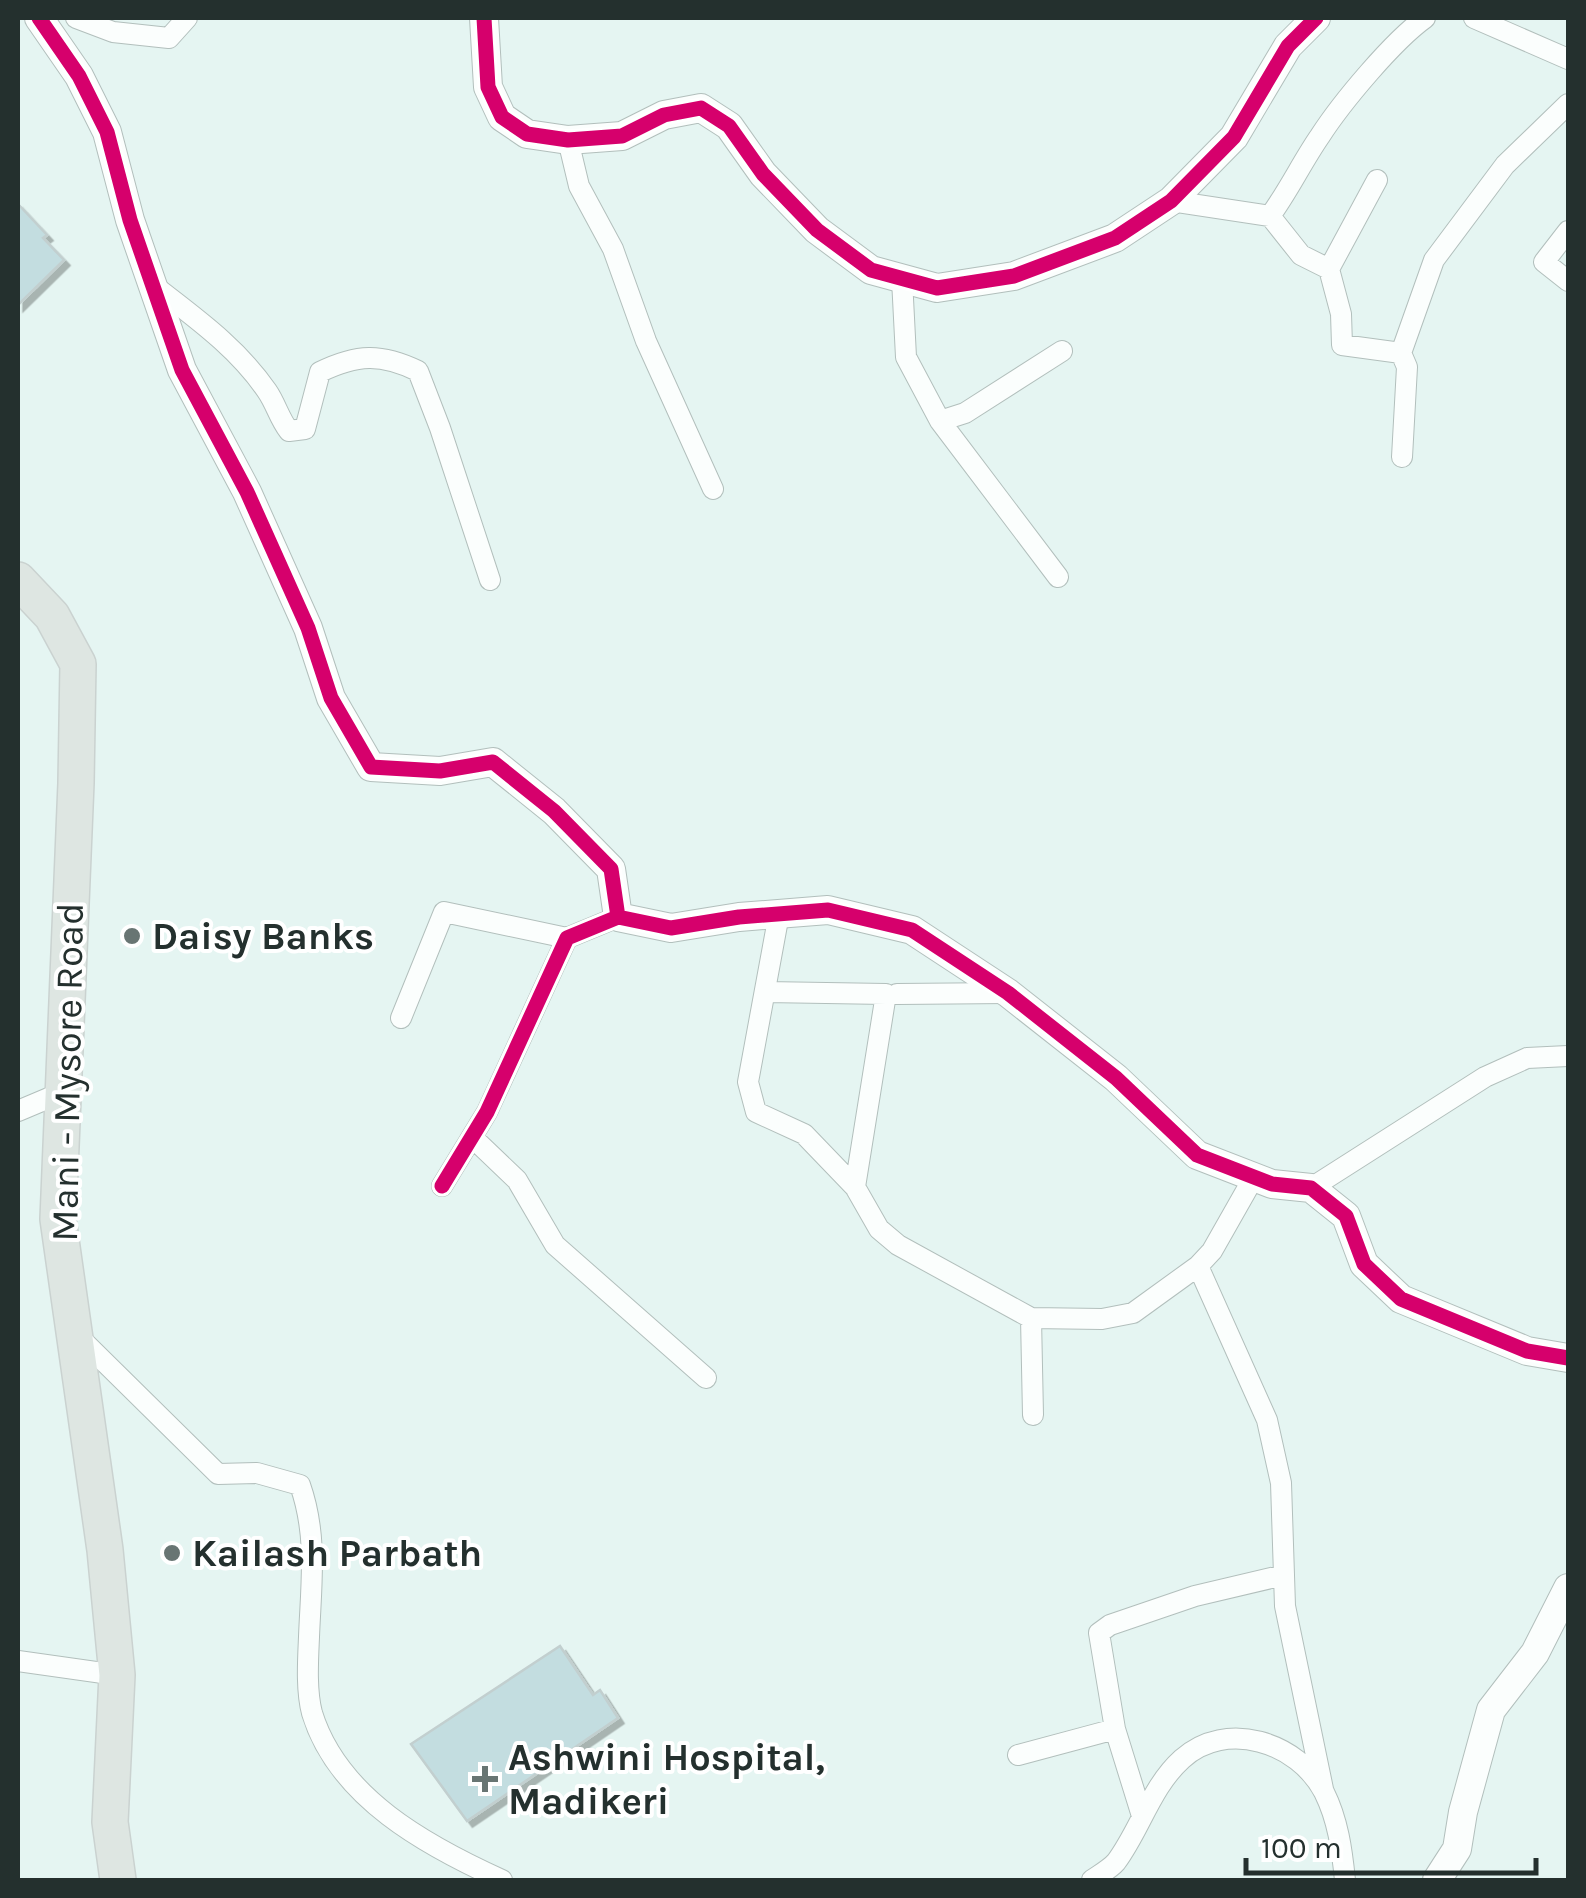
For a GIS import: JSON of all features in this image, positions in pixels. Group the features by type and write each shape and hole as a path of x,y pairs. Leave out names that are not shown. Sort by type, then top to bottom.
{"highway":[{"name":"Mani - Mysore Road","path":"18,580 52,616 78,664 58,1219 105,1550 117,1675 110,1822 118,1880"}],"street":[{"path":"39,18 80,76 107,132 130,220 182,370 248,492 308,628 331,698 371,767 440,772 493,762 554,810 611,869 618,918"},
{"path":"76,18 112,32 170,38 186,18"},
{"path":"484,18 488,87 502,117 527,134 568,140 622,136 664,114 701,108 729,126 763,174 817,230 871,270 937,288 1014,276 1115,238 1172,200 1234,137 1288,46 1316,18"},
{"path":"1270,216 1320,135 1375,68 1424,18"},
{"path":"1474,18 1568,60"},
{"path":"1402,457 1407,367 1401,353 1434,260 1505,166 1568,104"},
{"path":"568,140 579,186 613,249 646,341 713,489"},
{"path":"1378,180 1329,270 1341,314 1342,345 1401,353"},
{"path":"1172,200 1270,216 1301,255 1329,270"},
{"path":"1568,231 1544,262 1568,281"},
{"path":"902,278 906,357 940,421 1058,578"},
{"path":"153,286 219,336 269,394 277,416 290,431 305,428 320,372 342,361 390,357 418,371 490,580"},
{"path":"940,421 965,414 1062,350"},
{"path":"401,1018 444,912 568,938 618,918 672,928 828,910 912,930 1008,993 1116,1078 1197,1155 1272,1184 1311,1188 1346,1216 1364,1264 1401,1300 1526,1351 1568,1358"},
{"path":"778,914 748,1082 756,1112 804,1134 856,1186 879,1230 1031,1318 1102,1319 1133,1313 1198,1266 1212,1251 1254,1177"},
{"path":"442,1186 487,1112 568,938"},
{"path":"766,992 886,994 856,1186"},
{"path":"897,994 1008,993"},
{"path":"1311,1188 1485,1077 1527,1058 1568,1056"},
{"path":"18,1110 62,1092"},
{"path":"472,1136 518,1180 554,1244 706,1378"},
{"path":"1198,1266 1267,1420 1282,1484 1285,1606 1323,1789 1342,1839 1345,1880"},
{"path":"1031,1318 1033,1415"},
{"path":"74,1332 218,1474 257,1473 300,1486 311,1517 313,1539 308,1663 312,1712 338,1763 373,1803 422,1840 502,1880"},
{"path":"1142,1816 1115,1729 1099,1633 1110,1625 1195,1596 1284,1575"},
{"path":"1437,1880 1456,1849 1462,1812 1491,1710 1536,1653 1568,1588"},
{"path":"18,1661 117,1675"},
{"path":"1018,1755 1115,1729"},
{"path":"1092,1880 1115,1863 1182,1758 1216,1740 1253,1738 1292,1755 1323,1789"}],"building":[{"path":"18,204 64,260 18,305"},
{"path":"560,1646 593,1695 600,1690 618,1718 467,1821 411,1744"}],"cycle path":[{"path":"39,18 79,76 107,132 130,220 182,370 247,492 308,628 331,698 371,767 440,771 493,762 554,811 611,869 618,917"},
{"path":"484,18 488,87 502,117 527,134 568,140 622,136 664,115 701,108 729,126 763,174 817,230 871,270 937,288 1014,276 1115,238 1171,201 1234,137 1288,46 1316,18"},
{"path":"442,1186 487,1112 567,938 618,917 671,928 739,917 828,910 912,930 1008,993 1116,1078 1197,1155 1272,1184 1311,1188 1346,1216 1364,1264 1401,1299 1527,1351 1568,1358"}],"place":[{"name":"Daisy Banks","path":"132,936"},
{"name":"Kailash Parbath","path":"172,1553"},
{"name":"Ashwini Hospital, Madikeri","path":"485,1779"}]}
